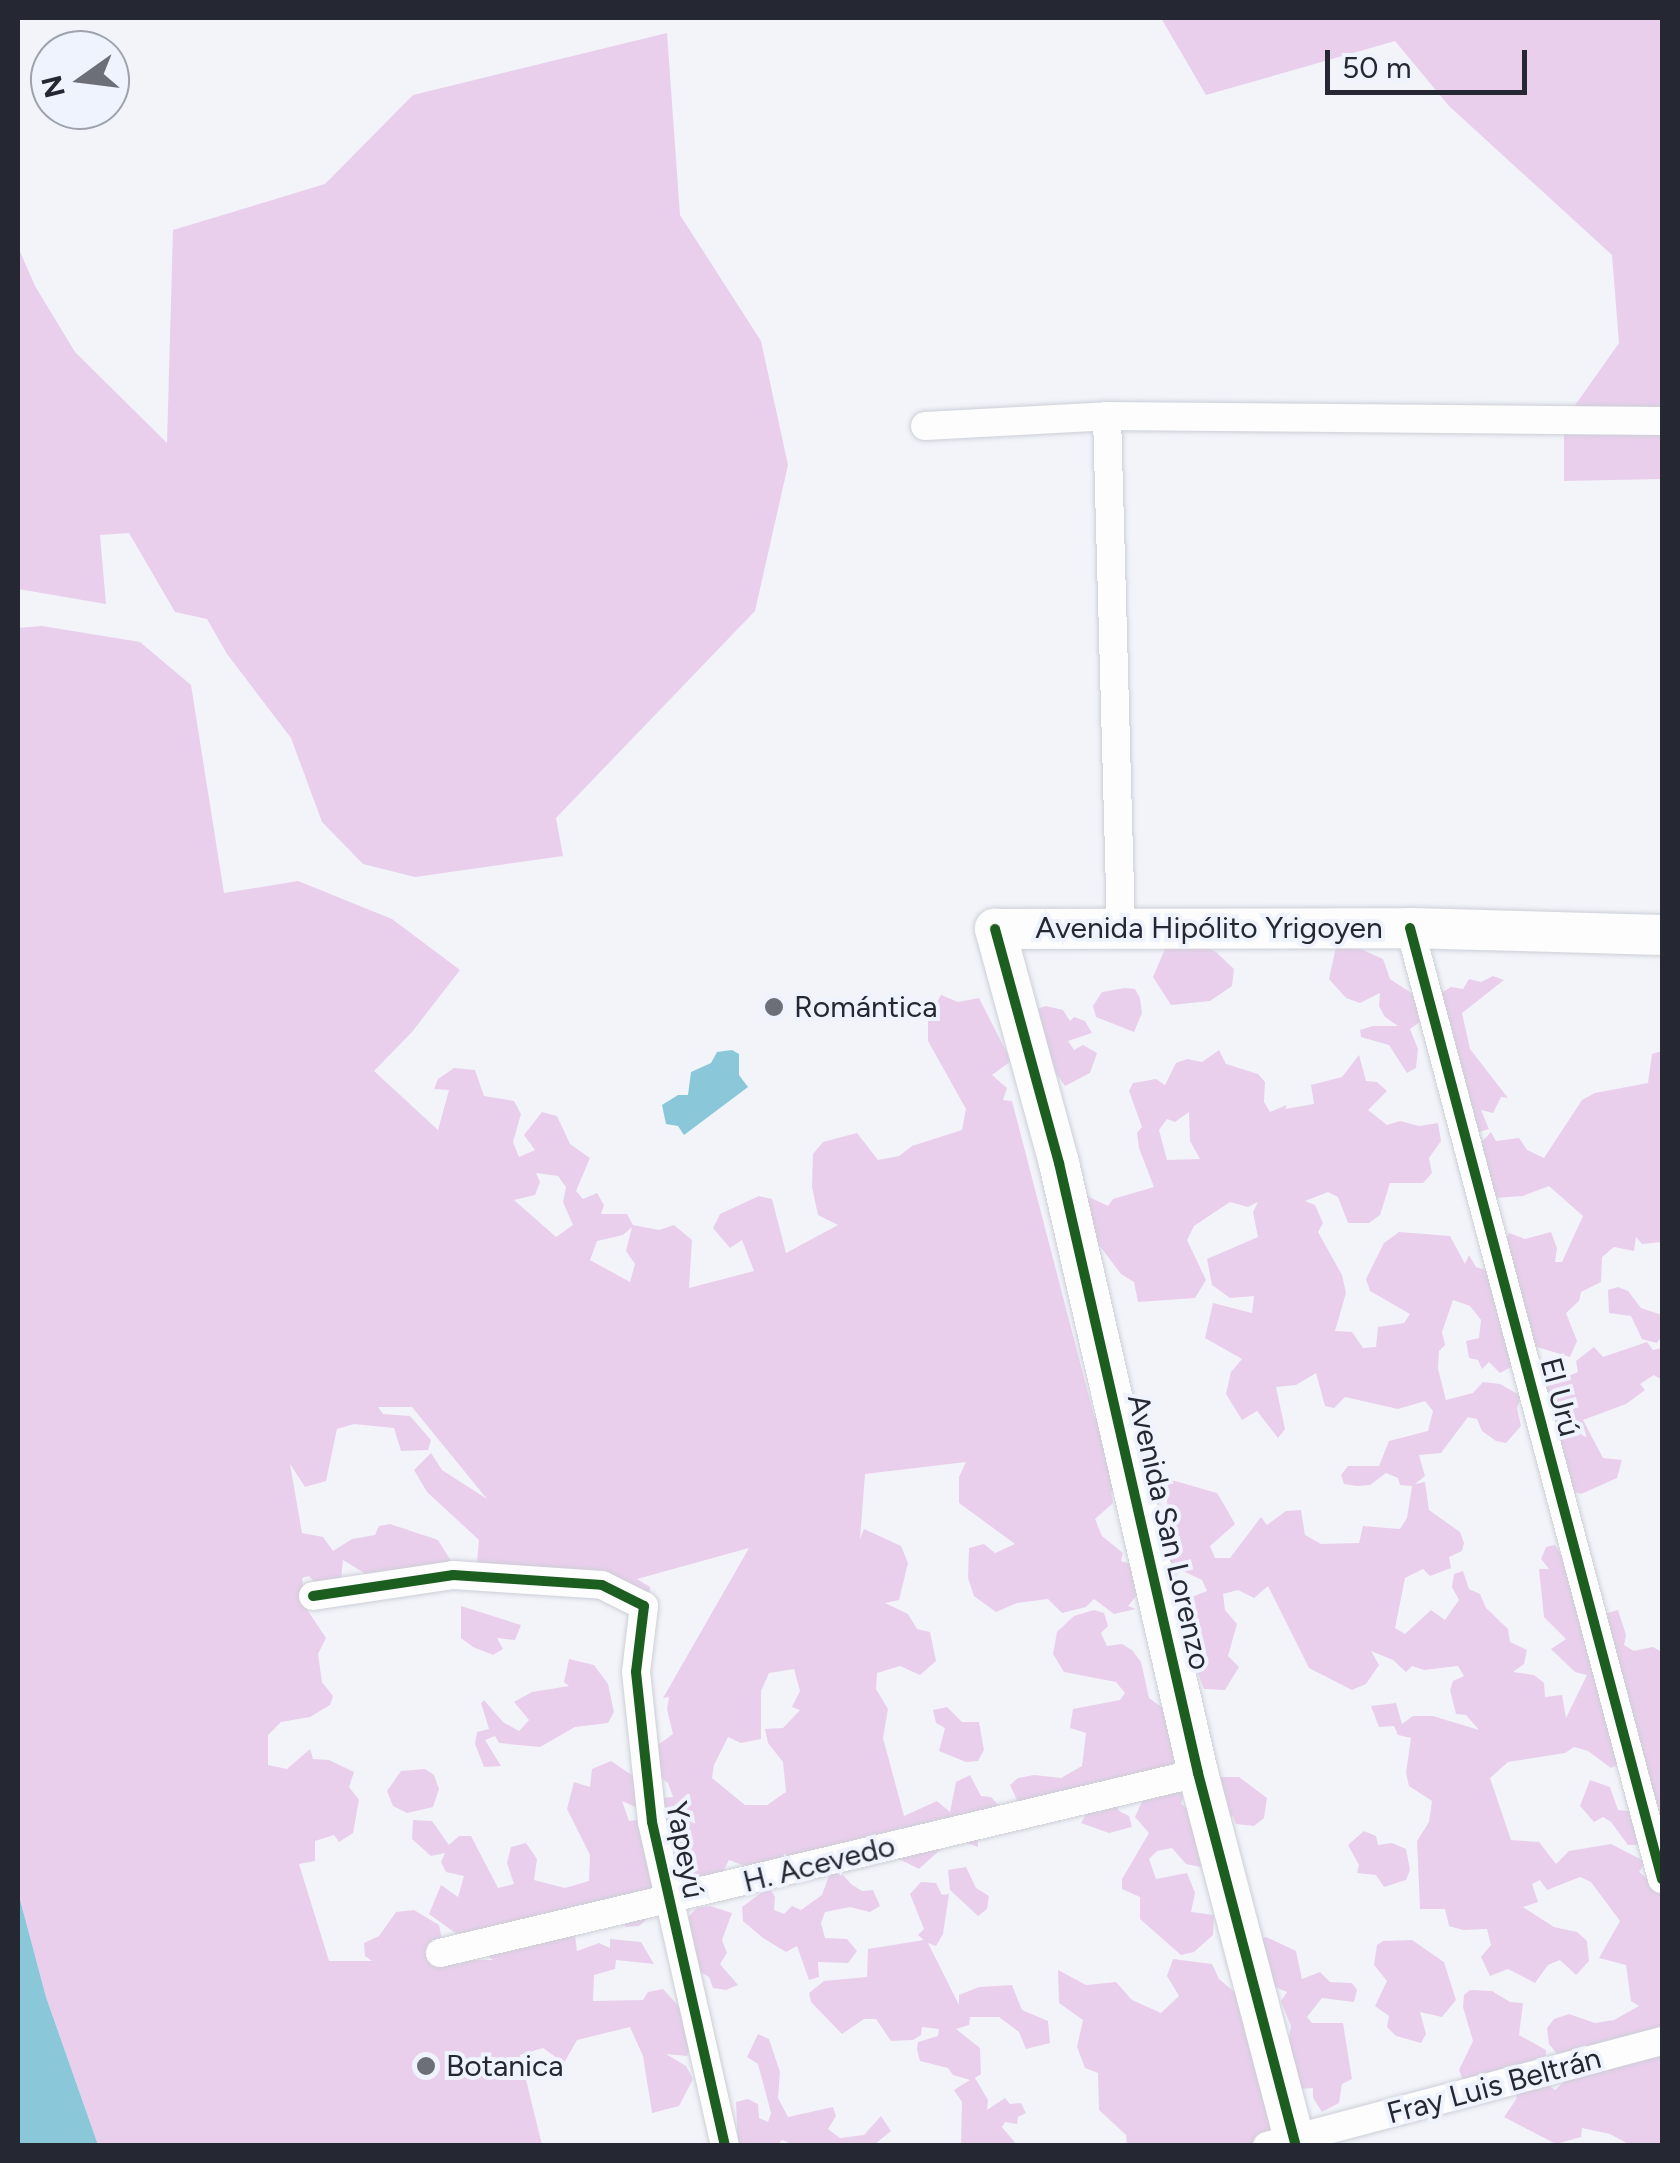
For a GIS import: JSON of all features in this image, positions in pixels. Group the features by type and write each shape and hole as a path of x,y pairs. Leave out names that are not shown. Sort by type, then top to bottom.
{"street":[{"path":"1106,416 1121,928"},
{"path":"925,426 1106,416 1662,422"},
{"name":"Avenida Hipólito Yrigoyen","path":"995,928 1410,928 1662,935"},
{"name":"Avenida San Lorenzo","path":"995,928 1059,1163 1286,2143"},
{"name":"El Urú","path":"1410,928 1662,1880"},
{"name":"Yapeyú","path":"314,1596 453,1576 602,1585 644,1606 636,1672 652,1822 726,2146"},
{"name":"H. Acevedo","path":"440,1953 1198,1773"},
{"name":"Fray Luis Beltrán","path":"1286,2143 1662,2041"}],"shaded area":[{"path":"1161,18 1662,18 1662,479 1564,481 1564,421 1619,343 1612,255 1449,106 1395,41 1206,95"},
{"path":"667,33 680,215 761,341 788,465 755,611 556,818 563,856 415,877 363,864 322,822 291,738 227,654 207,619 175,612 129,533 100,535 106,604 18,589 18,247 35,286 75,352 167,443 173,230 325,184 413,95"},
{"path":"42,626 140,642 191,685 224,893 298,881 392,919 460,970 412,1032 374,1071 438,1130 449,1090 434,1089 438,1079 454,1068 475,1070 484,1096 514,1101 521,1114 513,1142 519,1157 535,1150 524,1135 542,1112 557,1116 570,1144 590,1158 576,1191 583,1199 597,1193 604,1205 601,1214 627,1214 633,1225 659,1230 674,1225 692,1240 689,1288 754,1271 742,1240 730,1248 713,1228 720,1214 759,1196 772,1199 786,1253 838,1225 818,1215 812,1187 813,1154 823,1142 857,1133 878,1160 899,1156 912,1146 962,1130 966,1109 928,1041 928,1018 941,995 958,1002 979,998 1011,1061 992,1075 1007,1088 1003,1100 1012,1101 1094,1416 1102,1420 1121,1493 1111,1492 1113,1503 1095,1519 1102,1536 1123,1553 1121,1561 1140,1567 1140,1591 1128,1606 1136,1609 1114,1614 1094,1599 1086,1607 1062,1613 1048,1599 1017,1603 996,1612 974,1596 968,1578 969,1548 984,1544 995,1553 1015,1544 959,1503 959,1477 966,1462 865,1474 860,1539 864,1529 901,1546 908,1563 899,1600 885,1603 908,1614 917,1629 930,1632 936,1661 920,1675 900,1666 877,1673 876,1689 888,1709 883,1738 904,1816 937,1801 950,1812 956,1782 970,1775 981,1796 991,1797 1000,1807 978,1831 978,1847 953,1838 919,1869 897,1858 766,1874 729,1860 709,1898 658,1873 648,1918 639,1926 626,1927 618,1919 575,1935 577,1951 599,1943 610,1948 610,1939 641,1942 654,1964 616,1960 615,1969 594,1975 593,2001 643,2000 648,1992 663,1989 684,2012 707,2013 687,2056 666,2054 686,2066 693,2079 679,2106 652,2113 643,2056 630,2027 577,2040 564,2063 543,2048 520,2055 542,2145 98,2145 46,1997 18,1892 18,628","holes":["536,1173 558,1176 566,1187 563,1202 573,1225 556,1237 514,1200 535,1195 540,1182","632,1227 626,1251 635,1264 630,1282 590,1260 597,1241 623,1235","378,1407 412,1407 487,1499 442,1470 431,1453 414,1470 427,1492 479,1540 477,1562 499,1583 619,1603 649,1597 650,1587 637,1579 749,1548 663,1698 669,1697 667,1709 673,1734 655,1747 650,1769 668,1783 673,1797 661,1798 644,1819 629,1821 622,1801 642,1810 636,1778 611,1761 592,1769 590,1787 574,1782 567,1809 590,1855 589,1881 565,1888 534,1880 537,1859 526,1843 511,1847 507,1863 514,1884 498,1888 471,1836 459,1836 449,1845 432,1821 413,1820 412,1839 431,1856 445,1853 441,1862 446,1872 464,1876 458,1897 441,1885 429,1914 493,1960 429,1960 442,1940 439,1925 414,1910 396,1912 379,1936 364,1943 365,1956 372,1961 329,1961 299,1864 315,1861 315,1841 334,1835 339,1842 353,1833 359,1800 349,1787 354,1772 329,1760 313,1759 310,1749 287,1769 268,1765 268,1735 281,1722 310,1717 330,1705 333,1696 322,1682 318,1654 326,1638 306,1608 302,1578 309,1576 321,1589 341,1579 343,1560 369,1576 453,1564 438,1540 390,1524 379,1526 375,1535 352,1539 333,1551 323,1537 302,1533 290,1464 305,1487 326,1481 337,1429 354,1424 394,1428 401,1451 428,1450 431,1440 410,1416 383,1414","794,1669 800,1691 792,1707 800,1710 783,1728 765,1729 768,1743 783,1762 786,1792 767,1805 745,1805 712,1778 714,1765 728,1737 741,1743 761,1739 761,1691 769,1673"]},
{"path":"1168,942 1194,942 1216,952 1234,969 1232,986 1210,1001 1171,1005 1153,977"},
{"path":"1347,943 1383,959 1390,979 1416,996 1421,1021 1410,1029 1418,1049 1416,1068 1407,1073 1389,1045 1361,1037 1360,1030 1373,1026 1398,1026 1385,1017 1379,1006 1380,993 1360,1003 1346,998 1329,979 1336,947"},
{"path":"1493,976 1504,980 1462,1013 1470,1049 1508,1098 1501,1097 1493,1113 1481,1110 1489,1129 1479,1132 1441,993 1451,987 1463,989 1469,979 1481,982"},
{"path":"1135,989 1140,998 1142,1013 1134,1032 1096,1017 1093,1006 1102,992"},
{"path":"1046,1006 1063,1010 1070,1021 1074,1017 1085,1021 1092,1033 1068,1041 1074,1050 1083,1045 1097,1053 1090,1073 1065,1086 1055,1072 1048,1071 1030,1011"},
{"path":"1219,1050 1226,1064 1258,1074 1265,1082 1264,1102 1270,1112 1287,1105 1285,1109 1314,1104 1311,1085 1342,1077 1359,1055 1366,1081 1377,1082 1387,1091 1368,1110 1387,1125 1400,1121 1419,1126 1438,1123 1441,1141 1429,1158 1432,1173 1423,1183 1390,1183 1380,1215 1369,1223 1348,1223 1338,1197 1328,1192 1305,1201 1315,1205 1323,1223 1318,1232 1342,1275 1346,1293 1335,1331 1352,1332 1363,1348 1376,1347 1378,1327 1404,1323 1410,1314 1370,1291 1366,1279 1384,1243 1399,1232 1450,1236 1465,1264 1469,1255 1476,1267 1491,1272 1509,1233 1525,1239 1551,1232 1557,1248 1555,1262 1562,1262 1583,1216 1549,1186 1523,1196 1495,1198 1478,1146 1491,1132 1496,1141 1519,1138 1527,1150 1544,1158 1582,1100 1595,1093 1648,1083 1652,1054 1662,1051 1662,1242 1642,1244 1636,1237 1634,1251 1614,1247 1602,1257 1601,1282 1581,1292 1579,1301 1566,1313 1577,1341 1570,1357 1521,1342 1520,1362 1500,1373 1489,1362 1482,1369 1478,1360 1469,1358 1466,1341 1479,1338 1481,1320 1470,1306 1453,1300 1442,1332 1445,1345 1439,1351 1438,1369 1446,1400 1473,1393 1483,1382 1500,1384 1521,1396 1517,1408 1521,1426 1506,1443 1496,1441 1482,1431 1477,1419 1468,1417 1441,1453 1419,1455 1425,1476 1415,1484 1425,1482 1429,1510 1460,1532 1464,1543 1462,1551 1449,1557 1451,1568 1430,1576 1423,1569 1405,1578 1395,1628 1405,1634 1431,1610 1445,1620 1459,1600 1452,1587 1454,1574 1463,1571 1469,1589 1480,1594 1486,1608 1508,1629 1510,1642 1527,1650 1524,1664 1513,1672 1534,1675 1544,1683 1545,1697 1562,1695 1566,1718 1587,1675 1575,1672 1551,1649 1566,1639 1544,1617 1539,1569 1549,1569 1541,1559 1546,1547 1555,1545 1601,1615 1618,1610 1626,1635 1624,1645 1634,1651 1653,1647 1662,1652 1662,1865 1626,1761 1611,1768 1588,1751 1574,1747 1565,1753 1508,1762 1490,1778 1511,1840 1539,1842 1556,1864 1569,1851 1611,1844 1646,1862 1639,1872 1662,1891 1662,2145 1630,2145 1610,2134 1582,2128 1581,2137 1556,2144 1504,2117 1517,2098 1511,2078 1497,2098 1488,2102 1463,2080 1459,2070 1473,2041 1463,2007 1464,1995 1470,1990 1492,1991 1510,2002 1523,2003 1519,2035 1546,2050 1545,2082 1555,2090 1573,2074 1549,2044 1547,2028 1554,2019 1569,2014 1595,2023 1614,2020 1639,2006 1631,2001 1626,1965 1599,1958 1620,1921 1591,1882 1580,1877 1547,1890 1540,1880 1532,1884 1538,1902 1523,1907 1554,1927 1577,1932 1587,1941 1589,1961 1576,1975 1560,1960 1548,1965 1535,1983 1508,1969 1490,1976 1481,1957 1491,1945 1487,1929 1449,1926 1445,1909 1420,1909 1417,1841 1429,1822 1432,1801 1409,1786 1406,1773 1411,1738 1398,1735 1394,1726 1379,1727 1371,1706 1396,1703 1402,1724 1413,1716 1433,1716 1479,1730 1466,1715 1456,1714 1450,1690 1453,1681 1464,1676 1458,1666 1424,1670 1412,1666 1406,1672 1393,1660 1371,1651 1379,1665 1366,1684 1352,1690 1309,1668 1268,1586 1254,1598 1238,1590 1223,1594 1225,1610 1237,1624 1228,1656 1239,1667 1225,1690 1204,1689 1189,1649 1189,1630 1175,1623 1184,1600 1207,1591 1202,1580 1183,1571 1167,1577 1157,1524 1167,1507 1168,1479 1217,1493 1226,1508 1235,1524 1210,1546 1215,1558 1230,1558 1261,1517 1267,1525 1286,1511 1301,1510 1305,1535 1321,1544 1359,1543 1363,1526 1400,1529 1407,1518 1412,1486 1400,1485 1398,1478 1386,1473 1370,1485 1357,1486 1344,1484 1341,1475 1348,1466 1379,1466 1389,1441 1428,1431 1433,1411 1425,1401 1398,1409 1345,1397 1334,1408 1325,1406 1316,1373 1296,1385 1276,1387 1285,1429 1278,1438 1257,1411 1242,1420 1226,1394 1231,1372 1242,1359 1205,1338 1213,1303 1252,1313 1254,1296 1230,1298 1212,1285 1207,1259 1258,1237 1253,1212 1258,1202 1248,1207 1230,1202 1194,1226 1187,1240 1206,1280 1195,1298 1138,1302 1134,1282 1121,1274 1090,1233 1087,1196 1108,1206 1113,1199 1154,1187 1139,1148 1137,1133 1142,1127 1129,1091 1133,1083 1156,1079 1165,1085 1176,1063 1187,1059 1202,1062","holes":["1189,1112 1190,1141 1200,1159 1167,1160 1159,1130 1167,1119 1175,1122"]},
{"path":"1618,1287 1628,1291 1641,1308 1662,1315 1662,1336 1657,1343 1642,1339 1631,1316 1609,1313 1608,1290"},
{"path":"1647,1342 1653,1350 1662,1348 1662,1380 1654,1375 1640,1384 1645,1390 1626,1404 1583,1420 1603,1458 1622,1460 1617,1478 1581,1494 1569,1490 1538,1381 1551,1362 1561,1379 1578,1372 1576,1361 1594,1347 1603,1357"},
{"path":"461,1606 521,1625 515,1640 497,1638 503,1649 493,1655 473,1647 461,1638"},
{"path":"1094,1610 1104,1613 1108,1626 1101,1633 1107,1646 1122,1644 1132,1650 1141,1662 1149,1698 1163,1708 1187,1782 1181,1804 1194,1814 1215,1870 1186,1864 1172,1848 1157,1851 1149,1859 1156,1879 1187,1873 1195,1893 1191,1912 1214,1915 1213,1935 1194,1952 1181,1955 1140,1919 1140,1897 1122,1889 1122,1879 1149,1833 1135,1817 1145,1795 1114,1801 1119,1811 1129,1816 1132,1827 1109,1833 1081,1823 1091,1807 1022,1811 1010,1785 1018,1778 1034,1775 1061,1778 1082,1766 1086,1733 1070,1728 1073,1709 1120,1700 1125,1693 1116,1682 1064,1672 1053,1654 1057,1632 1074,1616"},
{"path":"569,1659 594,1665 608,1684 614,1712 608,1723 575,1727 540,1747 499,1743 495,1736 485,1740 501,1766 484,1767 475,1744 477,1732 489,1729 481,1703 484,1700 503,1722 519,1731 529,1720 514,1702 532,1692 569,1686 564,1682"},
{"path":"947,1707 962,1722 979,1722 984,1750 978,1761 966,1762 939,1751 945,1728 936,1723 933,1710"},
{"path":"425,1769 434,1775 439,1789 433,1807 407,1813 393,1806 387,1791 401,1771"},
{"path":"1218,1777 1239,1777 1267,1798 1264,1818 1254,1826 1236,1824 1233,1816 1226,1820"},
{"path":"1590,1780 1610,1787 1618,1810 1629,1811 1639,1845 1628,1845 1611,1822 1603,1817 1594,1822 1580,1806"},
{"path":"1364,1831 1376,1836 1378,1845 1392,1843 1406,1849 1410,1870 1406,1880 1384,1887 1376,1875 1357,1873 1359,1865 1348,1845"},
{"path":"966,1867 976,1888 989,1896 987,1909 978,1916 950,1890 948,1870"},
{"path":"837,1868 862,1891 873,1890 880,1906 870,1912 850,1907 825,1912 821,1923 825,1938 847,1939 857,1951 848,1963 818,1962 819,1977 809,1980 797,1946 786,1952 763,1938 743,1921 742,1907 769,1887 775,1897 774,1910 784,1914 792,1906 801,1910 822,1895 831,1870"},
{"path":"921,1882 936,1883 942,1895 949,1894 943,1934 936,1946 928,1943 959,2005 959,1995 979,1987 1012,1985 1022,2010 1048,2021 1050,2043 1026,2049 1019,2032 999,2017 970,2017 969,2025 956,2029 980,2048 981,2074 975,2078 988,2100 987,2110 1005,2098 1010,2104 1021,2103 1026,2113 1018,2117 1017,2124 1005,2122 1002,2127 1017,2145 961,2143 962,2102 954,2090 970,2080 953,2075 948,2068 920,2061 917,2049 918,2042 938,2036 939,2029 922,2027 921,2035 913,2040 891,2041 876,2019 864,2019 842,2034 811,2002 809,1993 824,1981 867,1977 868,1949 924,1940 918,1935 924,1929 910,1894"},
{"path":"710,1906 732,1913 722,1940 727,1953 720,1964 738,1985 726,1990 713,1988 709,1977 697,1970 686,1933 689,1916 697,1908"},
{"path":"1266,1937 1296,1951 1302,1979 1320,1972 1330,1982 1352,1983 1357,1990 1354,2002 1322,1998 1307,2017 1312,2023 1343,2023 1352,2079 1342,2084 1339,2103 1322,2112 1313,2098 1313,2088 1299,2089 1286,2054 1291,2026 1281,2001 1287,1992 1275,1987 1257,1941"},
{"path":"1412,1940 1444,1962 1456,2000 1442,2017 1420,2012 1426,2034 1421,2043 1396,2036 1387,2027 1389,2016 1375,2006 1387,1981 1374,1965 1377,1945 1383,1941"},
{"path":"1173,1959 1212,1964 1219,1979 1245,2001 1278,2145 1127,2145 1126,2135 1099,2110 1098,2073 1085,2068 1077,2047 1083,2020 1059,2003 1058,1970 1086,1985 1116,1982 1132,2000 1161,2013 1179,1996 1167,1976"},
{"path":"758,2034 769,2039 780,2072 778,2098 788,2117 833,2107 836,2116 828,2129 840,2138 864,2135 881,2116 891,2131 874,2145 794,2145 782,2140 777,2145 738,2145 736,2102 748,2099 758,2104 759,2118 768,2122 771,2113 758,2064 747,2057"}],"water":[{"path":"732,1050 739,1054 739,1075 748,1087 684,1135 678,1126 666,1124 662,1105 678,1095 688,1095 691,1072 711,1063 717,1052"},
{"path":"18,1892 46,1997 98,2145 18,2145"}],"cycle path":[{"path":"1410,928 1662,1879"},
{"path":"995,929 1059,1163 1198,1773 1296,2146"},
{"path":"313,1596 453,1575 602,1585 644,1606 636,1672 652,1822 725,2146"}],"place":[{"name":"Romántica","path":"774,1007"},
{"name":"Botanica","path":"426,2066"}]}
